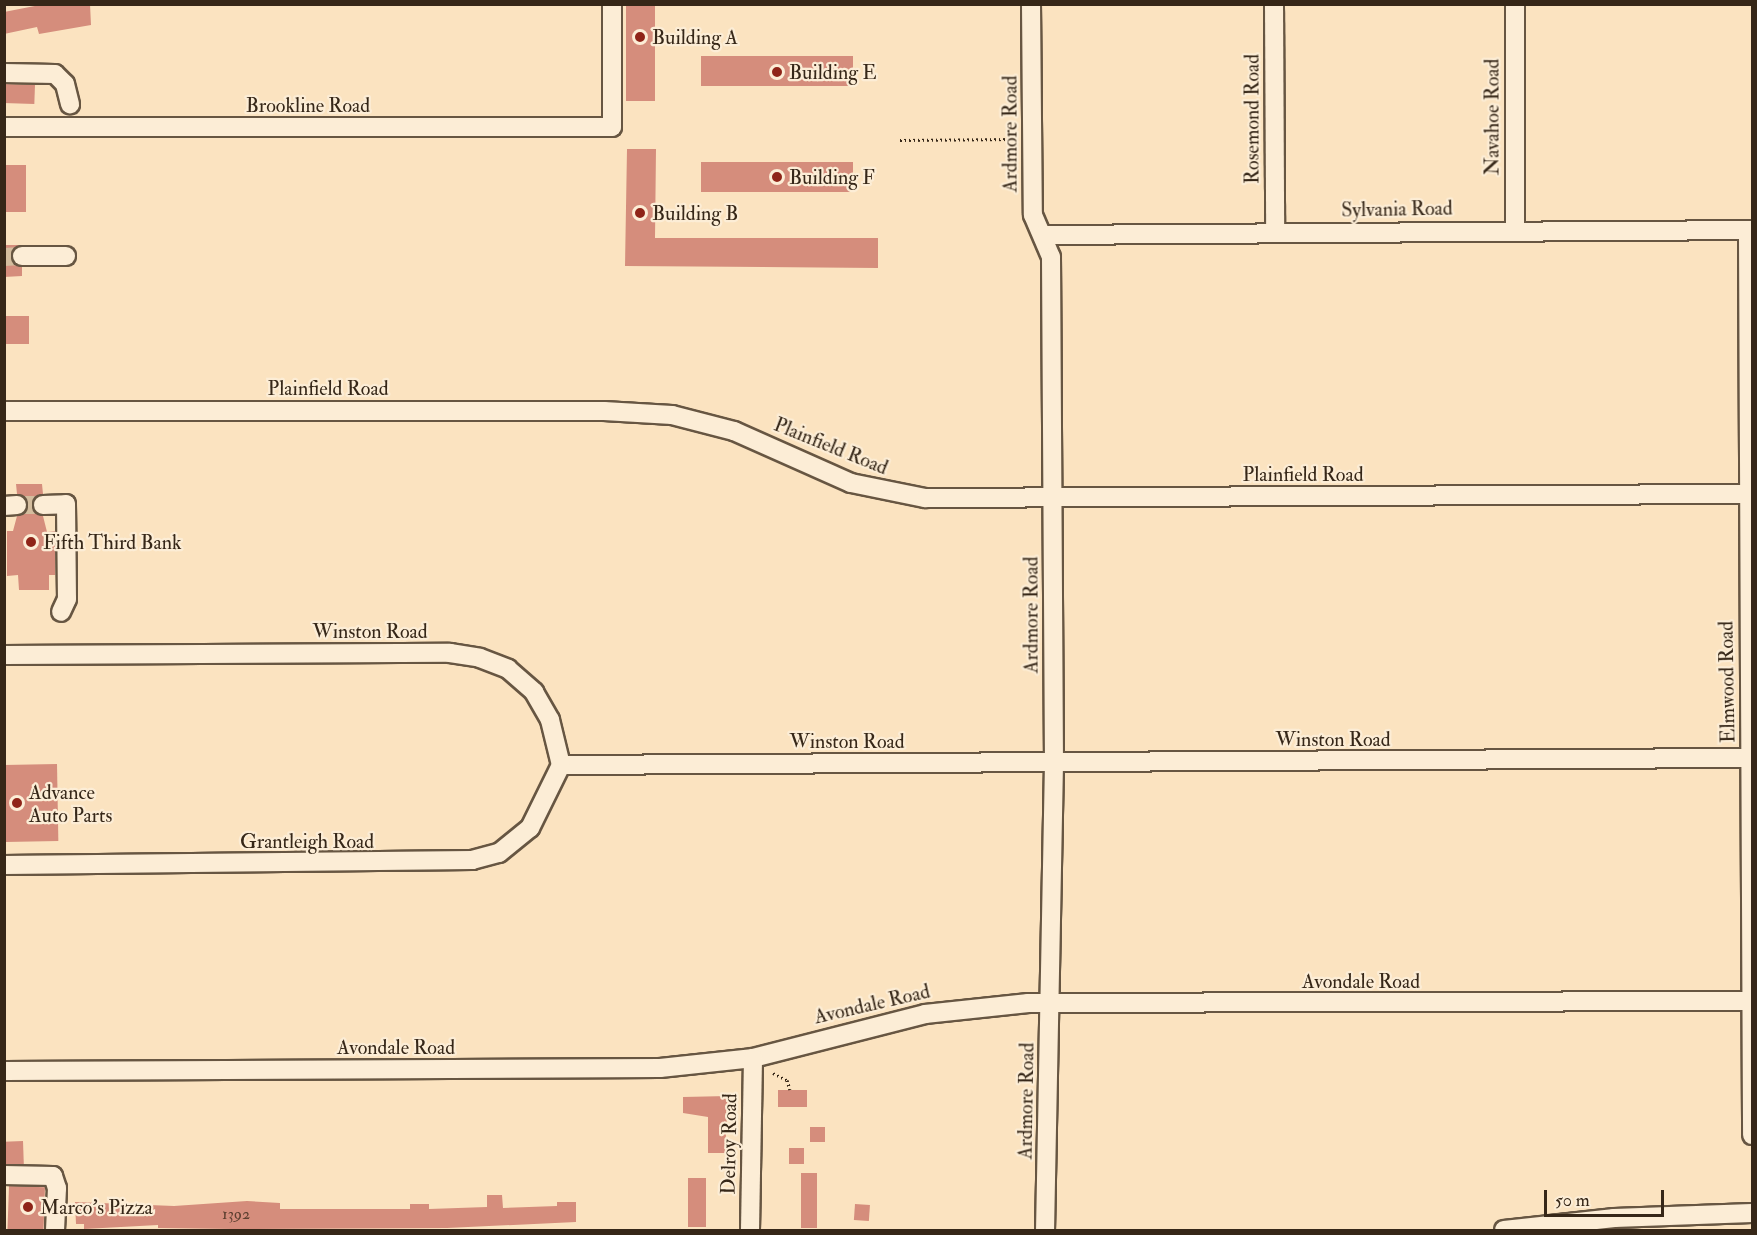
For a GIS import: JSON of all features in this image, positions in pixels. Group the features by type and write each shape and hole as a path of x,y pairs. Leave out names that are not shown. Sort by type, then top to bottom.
{"street":[{"name":"Brookline Road","path":"4,127 612,127 612,4"},
{"name":"Ardmore Road","path":"1031,4 1033,215 1052,257 1054,763 1045,1230"},
{"name":"Rosemond Road","path":"1274,4 1275,233"},
{"name":"Navahoe Road","path":"1515,4 1515,230"},
{"path":"4,73 55,74 65,84 70,104"},
{"name":"Sylvania Road","path":"1043,235 1752,230"},
{"name":"Elmwood Road","path":"1752,230 1748,237 1752,1135"},
{"path":"22,256 66,256"},
{"name":"Plainfield Road","path":"4,411 604,411 672,415 734,431 851,483 889,493 925,498 1750,494"},
{"path":"43,505 66,504 67,599 61,612"},
{"name":"Winston Road","path":"4,655 450,653 480,658 508,669 534,692 550,720 561,765 1751,758"},
{"name":"Grantleigh Road","path":"4,865 472,860 512,845 530,828 561,765"},
{"name":"Avondale Road","path":"4,1071 660,1068 753,1058 925,1014 1000,1005 1751,1001"},
{"name":"Delroy Road","path":"750,1230 753,1058"},
{"path":"4,1175 53,1176 57,1188 55,1230"},
{"path":"1504,1230 1614,1218 1752,1213"}],"path":[{"path":"900,140 1016,139"},
{"path":"772,1073 787,1080 790,1090"}],"building":[{"path":"45,4 90,4 91,25 39,34 37,27 4,34 4,12"},
{"name":"Building A","path":"626,4 655,4 655,101 626,101"},
{"name":"Building E","path":"701,56 853,56 853,86 701,86"},
{"path":"4,84 35,85 34,104 4,103"},
{"path":"627,149 656,149 655,238 878,238 878,268 625,266"},
{"name":"Building F","path":"701,162 853,162 853,192 701,192"},
{"path":"4,165 26,165 26,212 4,212"},
{"path":"4,245 22,245 13,250 11,257 22,267 22,276 4,277"},
{"path":"4,316 29,316 29,344 4,344"},
{"name":"Fifth Third Bank","path":"16,484 42,484 43,494 33,499 32,506 43,516 47,532 55,531 55,575 49,575 49,590 19,590 18,575 7,576 7,531 13,531 17,516 24,514 28,505 26,498 17,494"},
{"path":"57,764 58,841 5,842 4,765"},
{"path":"778,1090 807,1090 807,1107 778,1107"},
{"path":"728,1096 725,1153 708,1153 708,1117 683,1113 683,1097"},
{"path":"810,1127 825,1127 825,1142 810,1142"},
{"path":"23,1141 24,1164 5,1165 4,1142"},
{"path":"789,1148 804,1148 804,1164 789,1164"},
{"path":"801,1173 817,1173 817,1228 801,1228"},
{"path":"688,1178 706,1178 706,1227 688,1227"},
{"name":"Marco's Pizza","path":"9,1186 45,1187 43,1230 7,1230"},
{"path":"487,1195 502,1195 503,1208 557,1206 557,1202 576,1202 576,1222 447,1228 232,1229 158,1228 158,1225 84,1229 84,1224 76,1224 75,1202 174,1206 247,1201 280,1203 280,1209 410,1209 410,1204 429,1204 429,1209 487,1207"},
{"path":"855,1204 870,1205 869,1221 854,1220"}],"tunnel":[{"path":"4,257 22,256"},
{"path":"17,505 43,505"}],"place":[{"name":"Building A","path":"640,37"},
{"name":"Building E","path":"777,72"},
{"name":"Building F","path":"777,177"},
{"name":"Building B","path":"640,213"},
{"name":"Fifth Third Bank","path":"31,542"},
{"name":"Advance Auto Parts","path":"17,803"},
{"name":"Marco's Pizza","path":"28,1207"}]}
